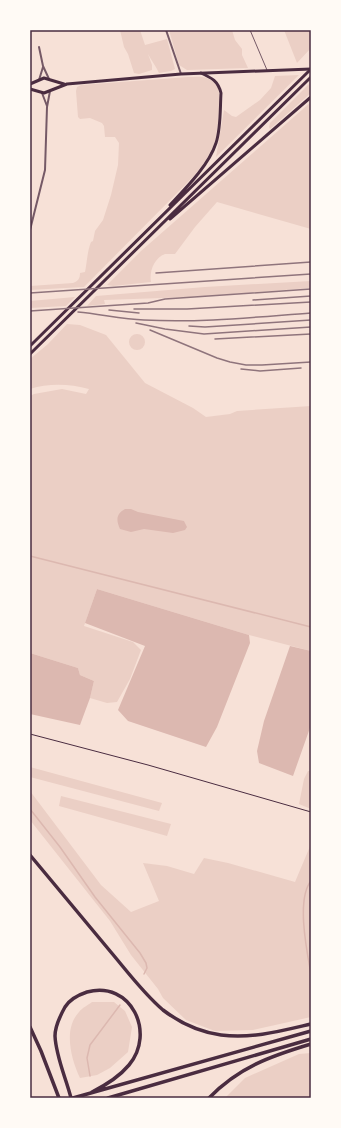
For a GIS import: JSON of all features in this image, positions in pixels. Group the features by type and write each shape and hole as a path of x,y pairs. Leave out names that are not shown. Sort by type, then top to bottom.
{"highway":[{"path":"30,855 142,989 163,1010 181,1021 211,1033 241,1036 277,1032 311,1024"},
{"path":"92,1092 109,1083 129,1065 138,1051 141,1034 140,1024 136,1013 131,1005 123,998 104,990 90,992 68,1002 61,1013 55,1035 56,1048 72,1098 311,1031"},
{"path":"31,1028 59,1098"},
{"path":"108,1098 311,1039"},
{"path":"209,1098 241,1071 256,1063 283,1052 311,1044"}],"main road":[{"path":"30,89 46,93 65,84 181,74 311,69"},
{"path":"30,346 311,69"},
{"path":"153,225 210,157 216,143 220,94 219,86 215,80 201,73"},
{"path":"30,354 311,77"},
{"path":"30,84 44,78 65,84"},
{"path":"49,79 52,85 50,90"},
{"path":"39,81 37,88 41,92"},
{"path":"158,229 188,205 311,97"}],"street":[{"path":"166,30 181,74"},
{"path":"39,47 43,66 49,79"},
{"path":"39,81 43,66"},
{"path":"30,230 45,170 47,107 50,90"},
{"path":"41,92 47,107"}],"lane":[{"path":"250,30 268,70"}],"path":[{"path":"30,734 148,765 311,812"}],"shaded area":[{"path":"120,30 140,30 145,45 167,39 175,69 159,73 148,54 152,65 152,70 139,74 134,73 128,54 124,47"},
{"path":"169,30 232,30 235,40 242,49 242,55 248,68 187,70 179,65"},
{"path":"284,30 311,30 311,48 297,63"},
{"path":"299,75 216,157 224,110 236,117 260,100 271,88 275,76"},
{"path":"188,77 209,79 216,85 219,92 219,113 215,141 208,157 190,180 84,287 30,290 30,286 73,283 78,280 80,273 85,272 91,242 93,241 95,231 103,220 118,165 119,143 115,137 105,137 104,126 102,123 90,118 80,119 78,117 77,87 81,85"},
{"path":"311,82 311,93 270,129 270,123"},
{"path":"311,102 311,229 217,202 195,227 175,254 165,254 155,262 151,274 151,282 113,286 107,285 141,251"},
{"path":"311,281 311,288 192,297 104,300 105,304 87,306 96,296 205,287"},
{"path":"75,297 66,306 30,308 30,301"},
{"path":"67,324 80,325 106,335 145,383 193,408 206,417 230,414 237,411 311,406 311,651 249,635 97,589 84,626 133,642 141,650 130,679 117,702 107,703 90,698 94,681 80,675 78,668 30,653 30,396 62,389 86,394 89,389 60,385 30,389 30,359 48,344"},
{"path":"137,334 144,339 145,342 140,349 137,350 130,345 129,342 134,335"},
{"path":"125,509 184,521 187,527 185,530 173,533 144,529 131,532 120,529 118,515"},
{"path":"97,589 249,635 250,643 217,727 206,747 128,721 118,710 145,646 85,623"},
{"path":"290,646 311,651 311,725 293,776 259,763 257,751 264,721"},
{"path":"30,653 78,668 80,675 94,681 90,698 80,725 30,714"},
{"path":"30,767 162,803 159,811 30,777"},
{"path":"308,771 311,771 311,809 299,804 304,779"},
{"path":"30,791 101,885 131,912 159,901 143,863 167,866 194,874 204,858 228,863 295,882 311,844 311,1017 253,1030 215,1031 186,1020 163,998 158,989 131,955 110,921 30,820"},
{"path":"61,796 171,824 167,836 59,806"},
{"path":"92,1002 114,1002 125,1011 132,1027 128,1052 110,1068 97,1075 80,1078 74,1062 70,1044 71,1027 79,1012"},
{"path":"311,1053 311,1098 225,1098 245,1078 299,1054"}],"waterway":[{"path":"30,556 311,627"},
{"path":"30,809 60,847 95,897 140,953 146,963 147,968 144,974"},
{"path":"311,881 304,900 303,913 305,940 311,974"},
{"path":"90,1076 87,1058 90,1045 120,1005"}],"railway":[{"path":"156,273 311,262"},
{"path":"30,293 311,274"},
{"path":"30,311 148,303 165,299 311,289"},
{"path":"253,300 311,296"},
{"path":"134,309 187,309 311,302"},
{"path":"109,310 139,313"},
{"path":"78,312 165,321 228,319 311,313"},
{"path":"189,326 205,327 311,320"},
{"path":"136,323 165,329 204,334 311,327"},
{"path":"150,330 230,362 246,365 311,362"},
{"path":"215,339 311,334"},
{"path":"241,369 260,371 301,368"}]}
